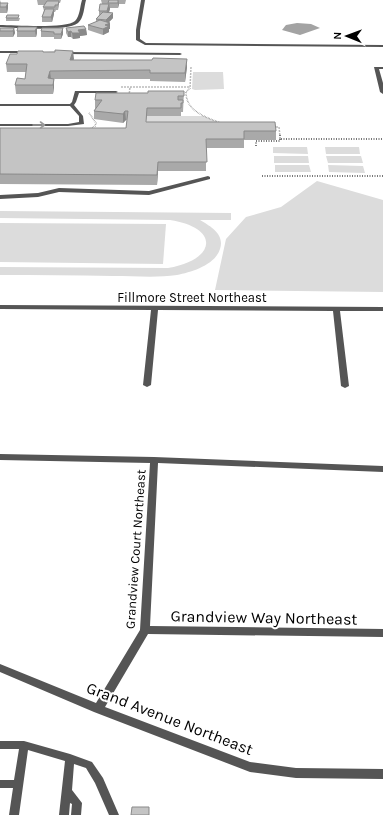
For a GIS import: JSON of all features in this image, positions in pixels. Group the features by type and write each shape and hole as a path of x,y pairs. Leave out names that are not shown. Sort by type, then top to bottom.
{"street":[{"path":"0,26 63,26 75,24 78,20 84,0"},
{"path":"383,68 376,68 383,92"},
{"name":"Fillmore Street Northeast","path":"0,307 336,310 383,309"},
{"path":"148,386 156,308"},
{"path":"336,310 345,386"},
{"name":"Grandview Court Northeast","path":"0,458 154,460 145,630 98,709"},
{"path":"154,460 383,469"},
{"name":"Grandview Way Northeast","path":"145,630 383,633"},
{"name":"Grand Avenue Northeast","path":"0,668 98,709 250,767 296,773 383,774"}],"lane":[{"path":"143,0 138,30 138,40 144,44 383,46"},
{"path":"0,52 30,52"},
{"path":"59,53 180,54"},
{"path":"71,105 74,102 77,92 116,92"},
{"path":"0,105 71,105 81,116 82,123 68,125 0,125"},
{"path":"0,197 38,195 59,190 148,192 208,178"},
{"path":"0,745 24,745 89,765 99,781 114,815"},
{"path":"14,815 24,745"},
{"path":"64,815 70,758"},
{"path":"0,784 18,784"},
{"path":"67,792 77,803 76,815"}],"path":[{"path":"192,67 190,88 186,92 187,102 204,116 222,124"},
{"path":"128,98 130,87"},
{"path":"129,94 134,96"},
{"path":"271,127 279,128 280,139"},
{"path":"256,146 256,141 280,141 280,139 383,139"},
{"path":"262,176 383,176"}],"shaded area":[{"path":"297,23 311,24 320,28 300,35 282,30 286,25"},
{"path":"193,72 223,72 224,89 192,89"},
{"path":"147,116 204,116 222,124 146,131"},
{"path":"273,147 307,147 308,154 273,153"},
{"path":"325,147 359,147 360,154 326,154"},
{"path":"274,156 308,156 309,163 274,163"},
{"path":"326,156 361,156 363,163 328,163"},
{"path":"275,165 309,165 311,172 275,172"},
{"path":"328,165 363,166 365,173 329,172"},
{"path":"317,181 383,200 383,292 215,290 226,239 246,217 281,207"},
{"path":"0,211 231,213 231,220 200,220 216,231 219,235 221,244 220,249 217,255 208,263 196,270 183,274 153,277 0,275 0,267 168,268 184,264 196,258 203,251 206,244 204,237 198,230 187,224 170,220 0,218"},
{"path":"0,223 166,224 163,264 0,262"}],"building":[{"path":"109,0 118,0 118,3 108,3"},
{"path":"47,1 59,1 58,5 55,5 55,7 43,7"},
{"path":"0,3 8,3 6,7 0,7"},
{"path":"100,4 109,4 107,11 99,11"},
{"path":"45,9 54,9 51,17 42,17"},
{"path":"103,12 113,13 106,20 96,19"},
{"path":"7,15 19,15 18,18 6,18"},
{"path":"100,20 110,23 105,25 109,26 103,29 88,25"},
{"path":"84,26 86,29 78,30 80,33 72,33 71,31 68,32 66,28"},
{"path":"18,27 37,27 35,31 17,31"},
{"path":"0,28 14,28 13,31 0,31"},
{"path":"42,28 63,28 61,34 54,34 54,32 41,31"},
{"path":"55,50 73,51 70,60 152,60 153,58 187,59 185,73 150,73 150,70 50,71 48,78 54,79 53,85 15,85 17,78 25,79 27,64 6,64 10,54 17,54 18,51 55,52"},
{"path":"148,91 184,91 184,96 178,96 178,100 183,100 183,103 181,103 181,108 147,108 146,122 275,122 276,131 244,131 244,139 206,139 207,162 158,162 157,175 0,174 0,128 126,128 128,111 125,111 123,114 94,111 102,100 95,100 96,93 148,93"},
{"path":"132,807 149,807 149,815 131,815"}]}
